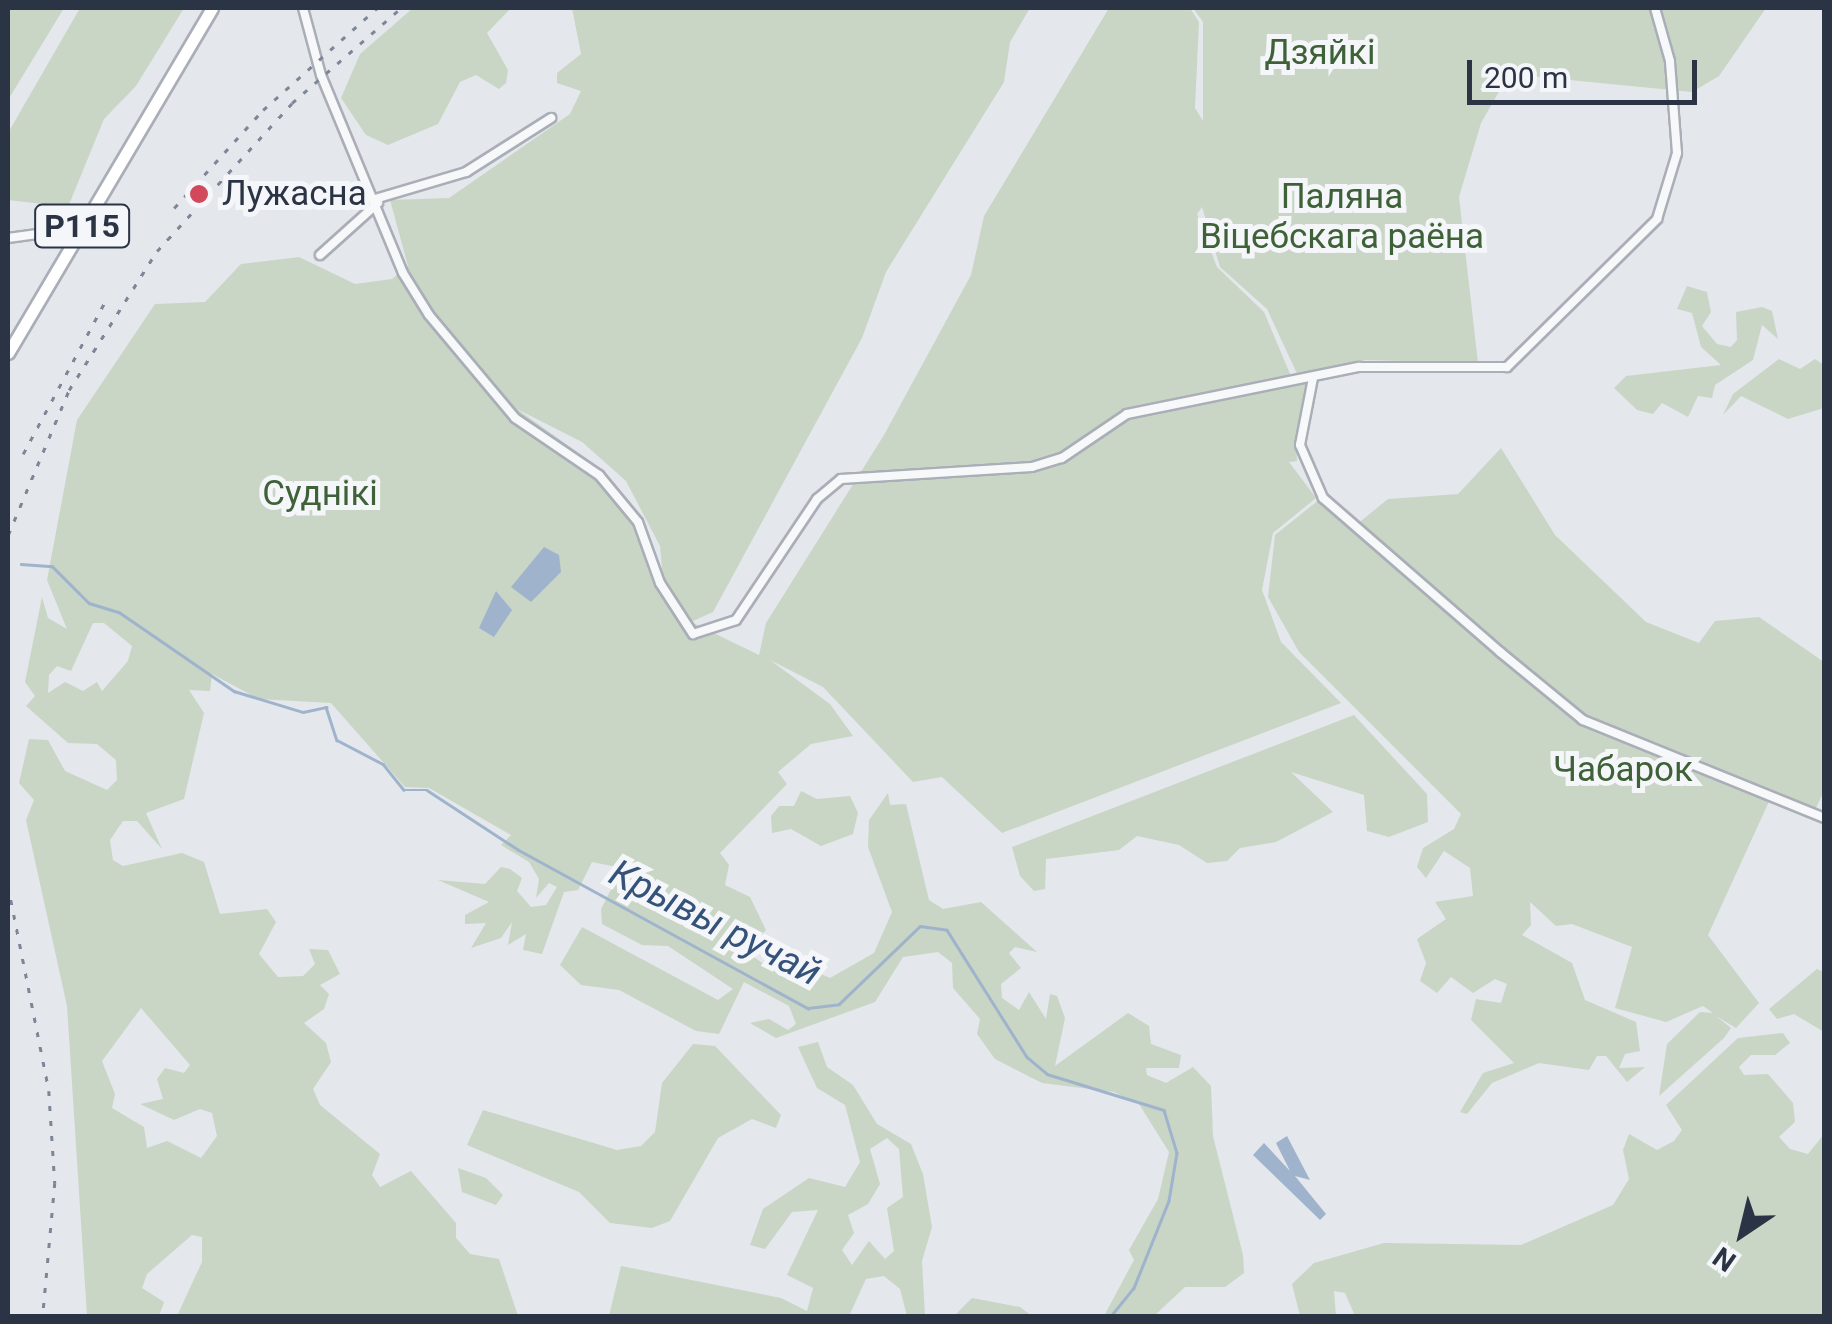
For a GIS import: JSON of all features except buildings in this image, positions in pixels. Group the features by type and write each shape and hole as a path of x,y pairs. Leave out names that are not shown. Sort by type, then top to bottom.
{"main road":[{"name":"Р115","path":"8,354 212,8"}],"street":[{"path":"302,8 403,273 429,315 515,418 599,475 638,522 660,584 692,634 736,620 831,483 1032,466 1062,458 1127,414 1358,367 1507,367 1657,218 1677,154 1673,89 1655,8"},
{"path":"320,256 376,201 466,172 551,118"},
{"path":"8,238 81,228"},
{"path":"1313,378 1300,444 1324,498 1500,652 1583,720 1824,818"}],"green space":[{"path":"8,8 64,8 8,100"},
{"path":"80,8 184,8 136,86 104,119 68,207 8,200 8,133"},
{"path":"413,8 511,8 487,33 508,70 506,83 499,89 476,75 460,82 438,124 388,145 366,135 341,98 360,54"},
{"path":"572,8 1030,8 1010,42 1004,82 886,272 862,338 713,612 691,622 759,655 766,623 884,435 971,275 984,216 1109,8 1190,8 1199,22 1195,108 1203,121 1203,22 1193,8 1766,8 1719,76 1692,92 1509,74 1481,123 1459,197 1478,363 1366,360 1321,371 1296,433 1297,461 1289,462 1316,498 1273,533 1262,590 1281,642 1341,703 1002,833 942,777 913,782 823,687 770,660 830,704 853,736 811,744 778,772 787,784 720,853 729,865 725,885 750,897 766,930 752,945 755,958 779,974 792,976 802,966 830,978 874,953 892,912 868,847 869,820 888,793 890,805 906,804 929,900 943,909 981,902 1037,952 1015,947 1009,953 1021,968 1001,984 1002,998 1019,1010 1029,992 1046,1019 1050,994 1057,996 1065,1018 1055,1066 1128,1013 1149,1026 1151,1044 1181,1055 1179,1068 1146,1068 1147,1075 1166,1083 1193,1067 1211,1086 1213,1136 1243,1255 1244,1273 1225,1287 1185,1287 1154,1316 1104,1316 1134,1260 1129,1250 1158,1199 1169,1152 1139,1104 1114,1092 1042,1083 995,1059 977,1034 980,1019 953,988 952,963 938,952 903,957 875,1002 776,1038 750,1023 769,1019 788,1030 796,1024 789,1006 744,982 719,1034 696,1031 619,990 581,985 560,965 582,927 718,1000 733,989 668,946 642,945 602,924 601,909 622,868 592,862 578,890 564,892 542,954 523,950 526,934 508,945 512,922 501,938 471,948 486,923 465,924 465,915 489,902 438,880 485,884 501,867 510,869 522,878 517,891 531,907 546,905 557,887 549,883 536,898 539,879 529,862 501,845 511,835 429,788 405,787 331,703 259,699 212,674 210,691 189,690 204,713 184,799 146,813 162,849 137,821 123,821 110,840 113,860 123,866 182,853 204,862 220,914 267,909 276,922 259,954 278,977 303,976 315,964 309,949 328,950 340,974 320,985 329,994 324,1009 304,1023 326,1043 331,1062 313,1089 320,1105 380,1154 372,1175 380,1187 411,1171 456,1223 456,1238 470,1254 499,1259 518,1316 177,1316 202,1262 202,1237 192,1235 147,1274 142,1288 164,1302 159,1316 87,1316 67,1006 26,820 34,800 19,783 29,739 48,740 65,771 107,790 117,780 116,760 97,744 68,743 26,706 35,696 25,682 42,597 48,618 67,629 47,580 77,420 155,304 205,302 241,264 299,257 355,284 392,279 408,266 390,200 449,198 570,114 581,91 557,83 557,73 581,54","holes":["1202,207 1220,267 1267,309 1299,378 1293,381 1264,312 1217,267 1197,214","517,409 582,442 626,481 660,546 663,579 645,522 605,472","93,623 104,623 132,646 128,661 102,691 97,682 83,691 65,682 48,693 49,675 57,666 71,671","141,1008 190,1065 184,1073 165,1068 157,1079 163,1099 140,1104 174,1120 200,1109 212,1113 217,1136 201,1158 167,1141 147,1148 144,1127 112,1108 115,1094 102,1061"]},
{"path":"1687,286 1707,292 1711,312 1702,326 1717,344 1731,347 1737,340 1736,312 1762,307 1772,311 1778,339 1762,325 1753,360 1715,385 1712,398 1698,396 1688,417 1662,403 1653,414 1637,410 1614,388 1626,376 1721,365 1701,347 1692,313 1677,309"},
{"path":"1779,359 1800,369 1815,359 1824,365 1824,408 1788,419 1741,396 1723,415 1733,394"},
{"name":"Чабарок","path":"1501,448 1555,535 1646,622 1699,643 1715,621 1759,617 1824,662 1824,791 1816,808 1772,795 1708,935 1759,1003 1736,1028 1716,1016 1731,1028 1724,1038 1659,1096 1667,1044 1700,1012 1713,1013 1703,1006 1666,1022 1615,1008 1632,947 1572,924 1556,926 1530,902 1531,925 1522,935 1572,963 1585,1000 1636,1022 1640,1051 1625,1054 1619,1068 1645,1067 1627,1082 1606,1056 1597,1056 1589,1070 1539,1063 1492,1083 1467,1114 1460,1112 1483,1073 1514,1063 1471,1020 1476,999 1501,1003 1507,984 1495,979 1473,993 1451,977 1437,993 1420,981 1426,963 1417,939 1446,919 1435,902 1473,896 1470,868 1444,851 1426,878 1417,867 1423,848 1454,829 1461,814 1299,652 1268,597 1275,535 1320,499 1351,529 1388,499 1458,494"},
{"path":"1354,715 1427,794 1428,822 1389,837 1367,831 1364,795 1291,772 1333,812 1276,842 1240,848 1227,861 1207,863 1179,845 1137,836 1119,850 1046,859 1045,889 1034,891 1020,876 1012,847"},
{"path":"801,791 817,799 850,796 858,813 853,834 821,846 791,829 772,833 771,816 779,806 794,806"},
{"path":"1817,969 1824,972 1824,1032 1794,1014 1777,1019 1769,1009"},
{"path":"1783,1033 1790,1043 1775,1055 1751,1055 1739,1067 1744,1075 1768,1074 1793,1103 1795,1122 1779,1137 1790,1149 1808,1154 1824,1134 1824,1316 1355,1316 1345,1293 1334,1291 1336,1316 1300,1316 1292,1284 1314,1263 1384,1243 1521,1245 1613,1205 1629,1179 1623,1150 1629,1134 1657,1150 1674,1141 1682,1130 1666,1105 1738,1038"},
{"path":"818,1042 827,1067 853,1085 877,1124 911,1144 923,1174 932,1227 922,1261 925,1316 907,1316 900,1289 884,1276 866,1279 849,1316 609,1316 621,1266 781,1298 807,1311 813,1288 787,1275 818,1210 792,1212 765,1249 750,1245 763,1209 809,1178 845,1187 860,1162 845,1105 817,1088 798,1047","holes":["887,1138 899,1149 903,1197 887,1208 894,1251 885,1259 869,1241 852,1265 842,1250 854,1233 848,1215 868,1204 880,1184 870,1149"]},
{"path":"693,1044 715,1046 781,1115 776,1128 752,1119 718,1138 670,1221 652,1228 610,1223 579,1192 467,1145 483,1110 617,1150 641,1146 655,1132 662,1083"},
{"path":"458,1168 486,1178 503,1195 496,1205 462,1192"},
{"path":"972,1298 1020,1307 1032,1316 954,1316"}],"water":[{"path":"544,547 559,555 561,572 531,602 511,587"},
{"path":"496,591 512,610 494,637 479,628"},
{"path":"1287,1136 1310,1180 1295,1176 1326,1214 1320,1220 1253,1155 1264,1143 1290,1171 1276,1143"}],"waterway":[{"name":"Крывы ручай","path":"21,564 52,566 89,603 119,612 234,691 303,712 326,707 337,740 383,764 404,790 427,790 517,849 808,1008 839,1004 920,926 947,930 1027,1057 1047,1074 1164,1110 1177,1153 1169,1201 1134,1288 1111,1316"}],"railway":[{"path":"174,208 263,110 377,8"},
{"path":"8,535 69,390 157,251 292,103 401,8"},
{"path":"23,454 106,300"},
{"path":"8,885 49,1091 55,1183 43,1316"}],"place":[{"name":"Лужасна","path":"199,194"}],"park label":[{"name":"Дзяйкі","path":"1320,53"},
{"name":"Паляна Віцебскага раёна","path":"1342,217"},
{"name":"Суднікі","path":"320,494"}]}
